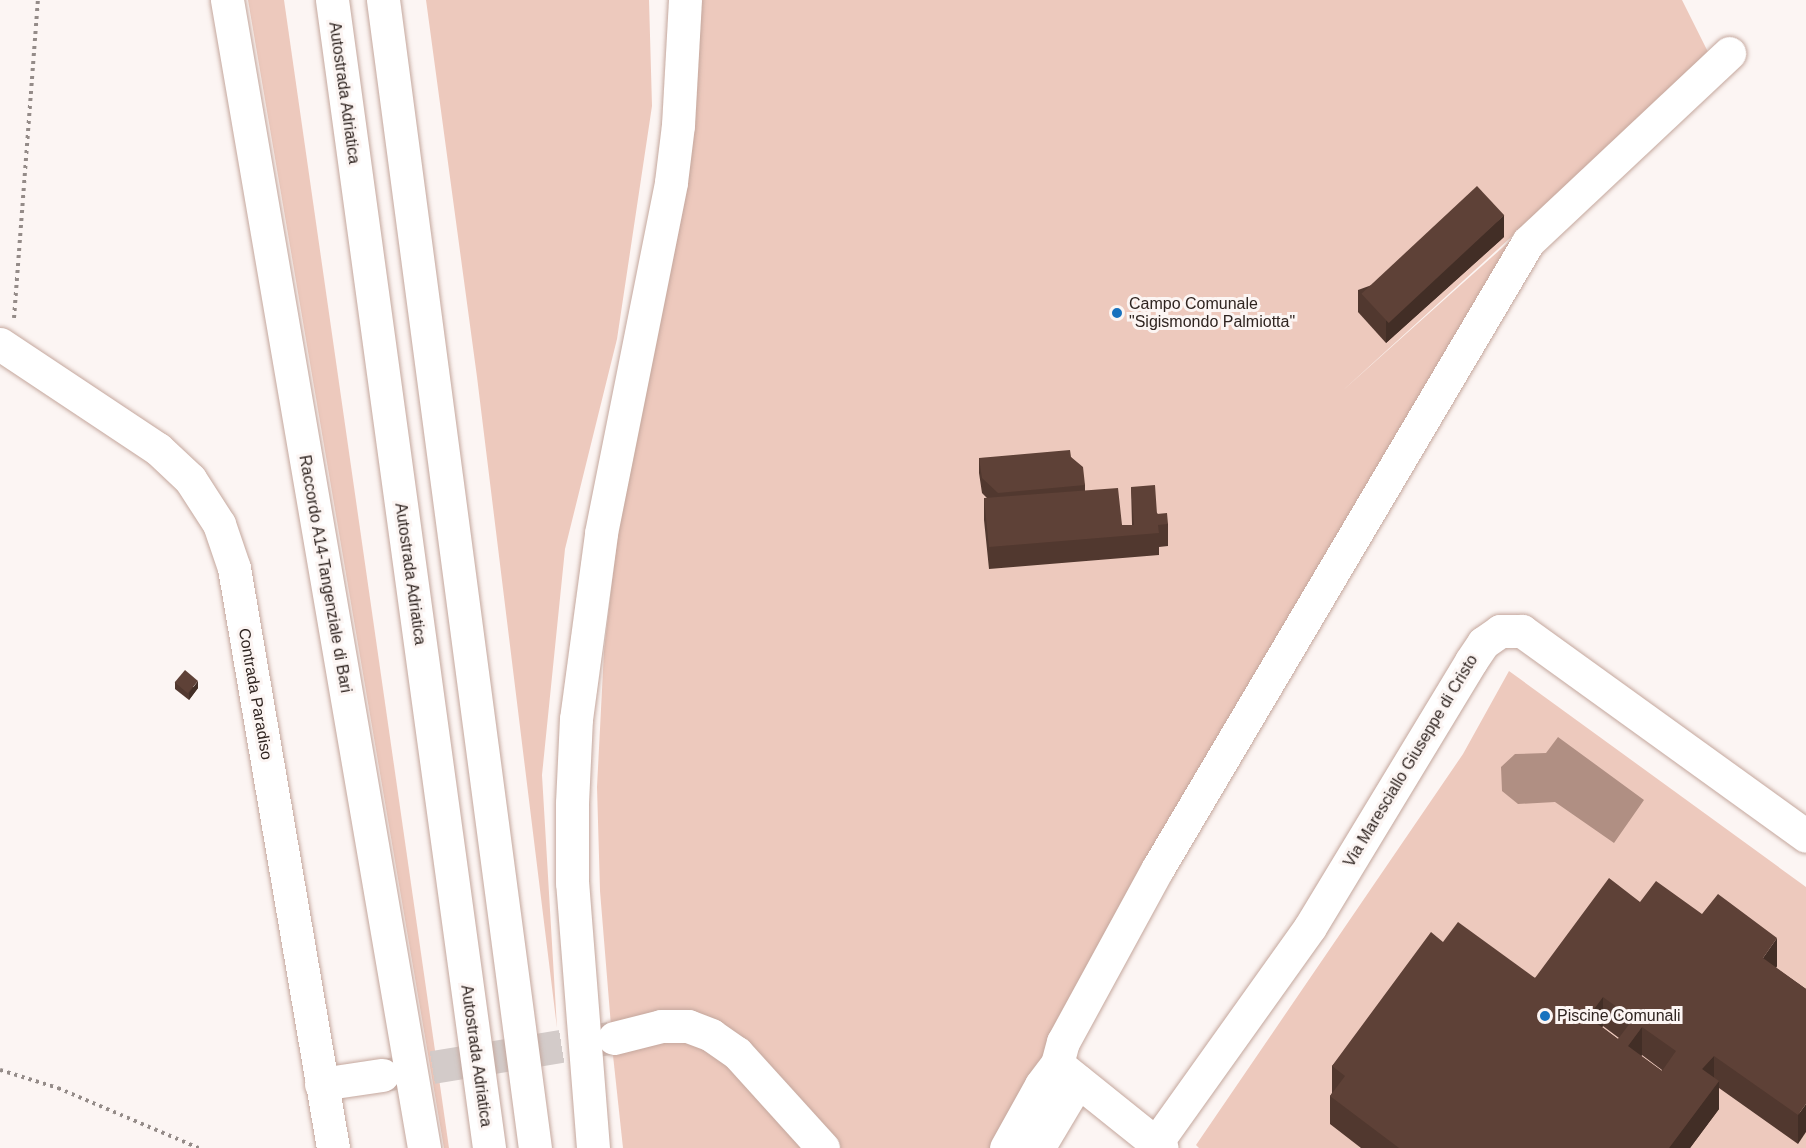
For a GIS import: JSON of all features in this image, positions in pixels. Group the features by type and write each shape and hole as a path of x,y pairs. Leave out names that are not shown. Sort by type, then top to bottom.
{"main road":[{"name":"Raccordo A14-Tangenziale di Bari","path":"227,0 423,1148"},
{"name":"Autostrada Adriatica","path":"332,0 489,1148"},
{"path":"383,0 535,1148"},
{"path":"593,1148 583,1047 572,883 572,803 576,719 601,533 671,182 678,124 685,0"},
{"path":"1038,1148 1068,1073 1063,1042 1158,868 1528,242 1729,53"},
{"name":"Contrada Paradiso","path":"6,348 158,449 190,479 219,524 234,568 333,1148"},
{"name":"Via Maresciallo Giuseppe di Cristo","path":"1159,1146 1310,927 1471,661 1483,643 1500,631 1522,631 1806,836"},
{"path":"614,1038 661,1026 688,1026 711,1035 737,1053 823,1148"},
{"path":"1068,1073 1159,1146"},
{"path":"1006,1148 1041,1085 1068,1073"},
{"path":"321,1084 382,1075"}],"path":[{"path":"6,348 38,0"},
{"path":"0,1070 58,1088 199,1148"}],"shaded area":[{"path":"248,0 284,0 449,1148 444,1148"},
{"path":"426,0 649,0 652,106 617,339 565,549 542,775 557,1028 477,377"},
{"path":"699,0 1682,0 1710,56 1340,393 1521,231 997,1148 839,1148 752,1049 611,1026 600,891 597,787 604,651 618,530"},
{"name":"Piscine Comunali","path":"1509,671 1806,887 1806,1148 1199,1148 1196,1145 1463,754"},
{"path":"1558,737 1644,800 1614,843 1555,802 1518,804 1502,791 1501,767 1515,754 1546,753"},
{"path":"690,1041 726,1062 808,1148 623,1148 612,1046"}],"building":[{"path":"1477,186 1504,215 1389,323 1361,294"},
{"path":"1070,450 1071,457 1083,467 1085,485 998,493 982,478 979,458"},
{"path":"1155,485 1157,514 1167,513 1168,524 1158,525 1159,533 989,547 984,498 1118,488 1122,525 1134,525 1131,487"},
{"path":"185,670 198,681 188,693 175,682"},
{"path":"1609,878 1640,902 1656,881 1702,914 1718,894 1777,938 1763,958 1806,989 1806,1104 1798,1115 1714,1056 1702,1069 1719,1081 1669,1148 1399,1148 1330,1096 1345,1076 1332,1066 1431,932 1443,942 1458,922 1535,978","holes":["1603,997 1633,1019 1618,1039 1588,1017","1642,1027 1676,1051 1662,1071 1628,1046"]}],"tunnel":[{"path":"384,1075 611,1038"}],"place":[{"name":"Campo Comunale \"Sigismondo Palmiotta\"","path":"1117,313"},
{"name":"Piscine Comunali","path":"1545,1016"}]}
